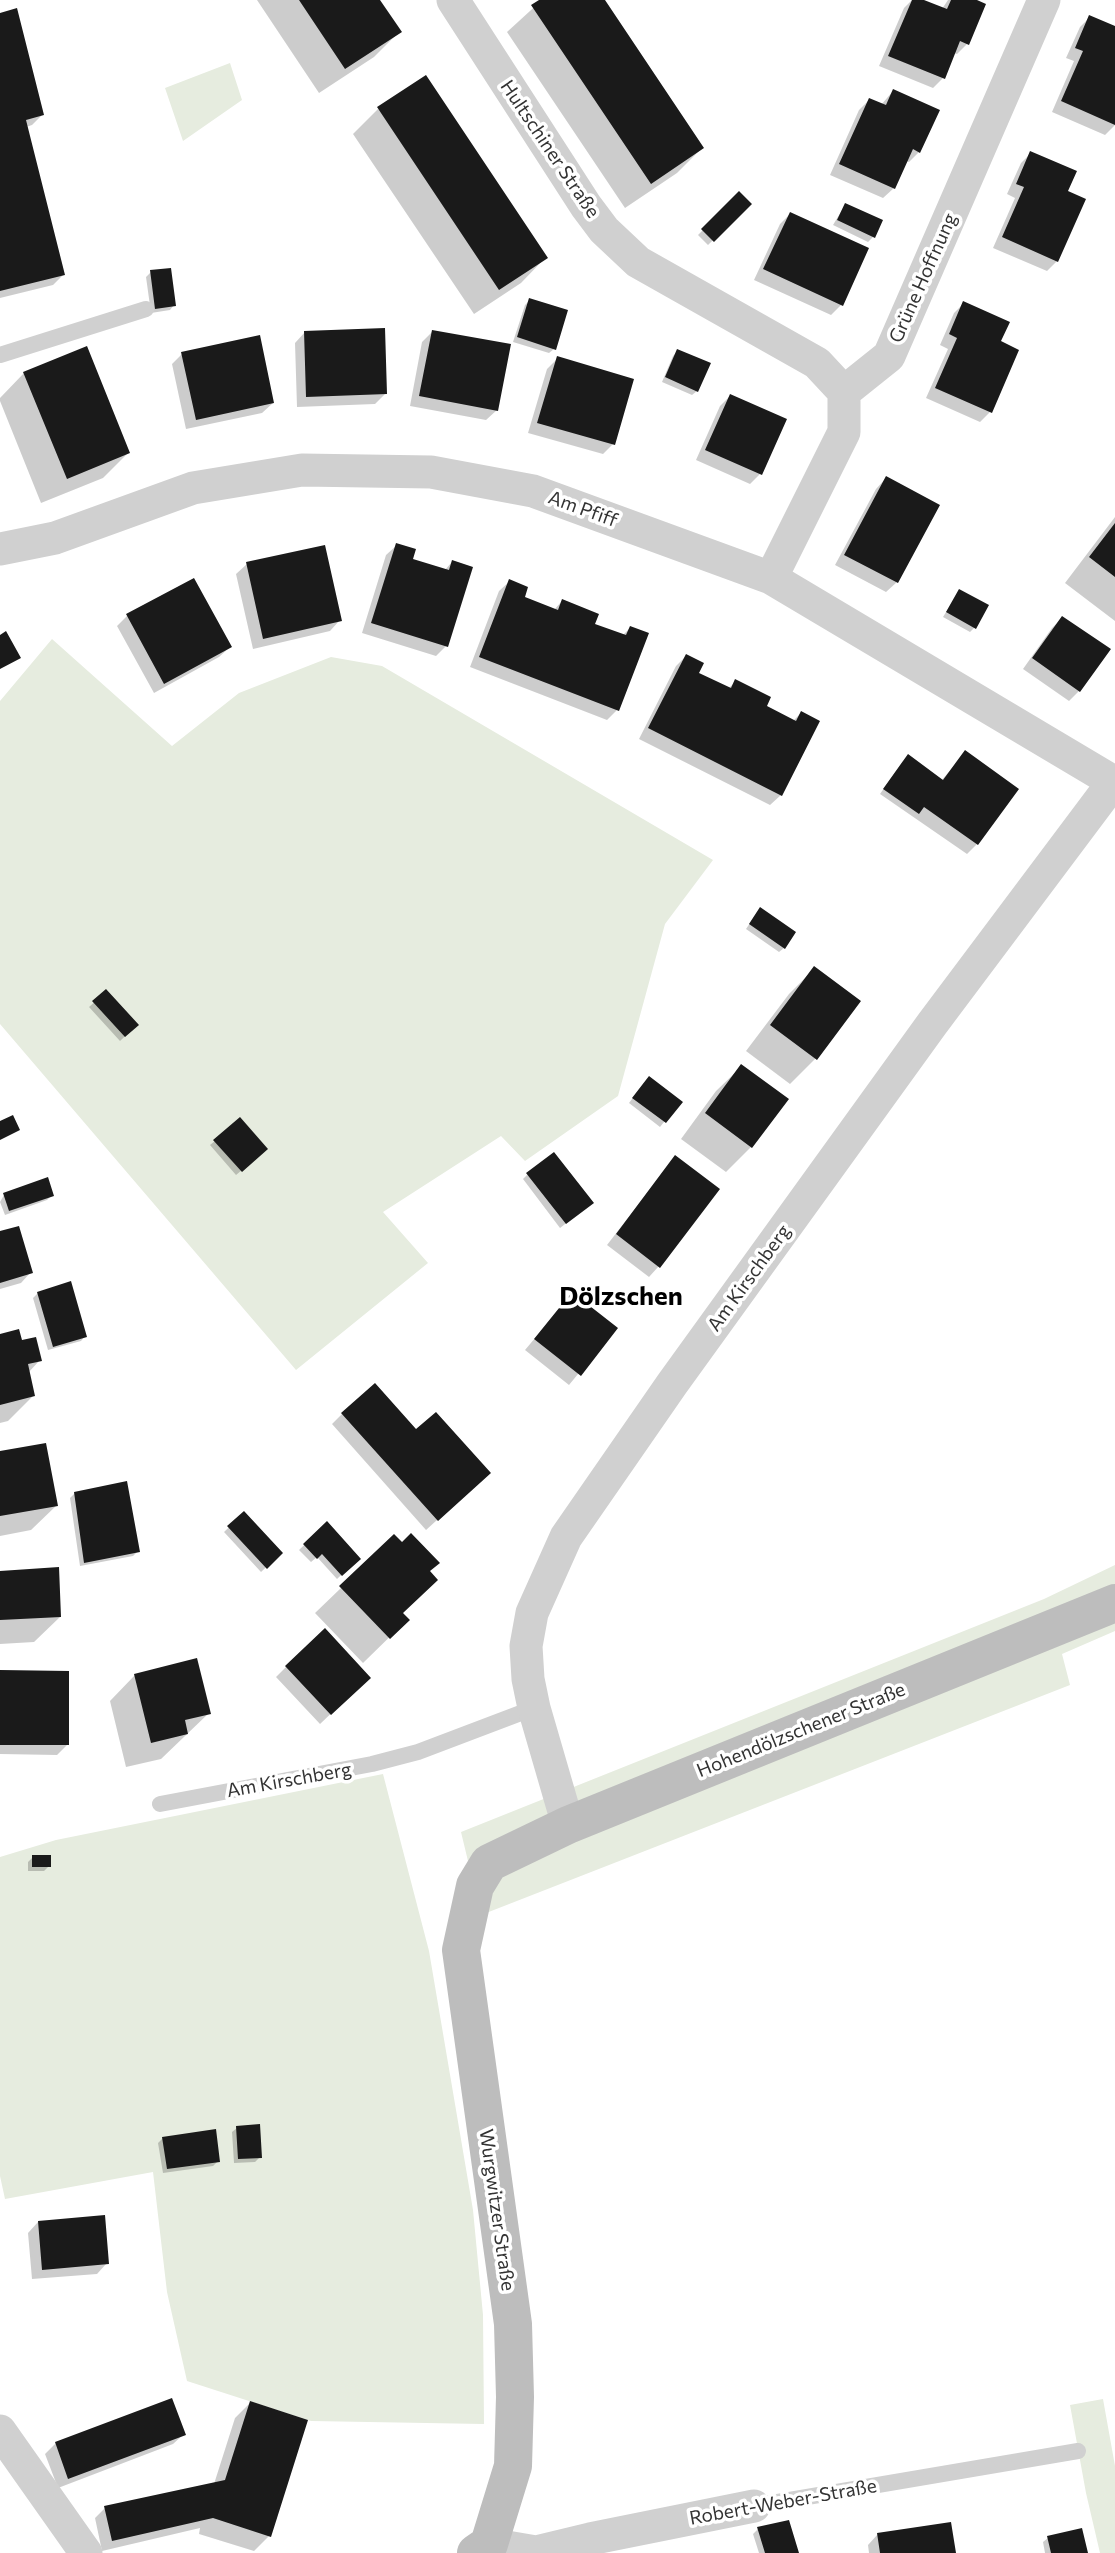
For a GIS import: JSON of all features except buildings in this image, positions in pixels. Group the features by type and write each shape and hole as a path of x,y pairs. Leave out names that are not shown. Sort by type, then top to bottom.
{"street":[{"name":"Hultschiner Straße","path":"453,0 604,230 638,262 817,363 844,392"},
{"name":"Grüne Hoffnung","path":"844,392 889,356 1044,0"},
{"path":"771,578 844,432 844,392"},
{"name":"Am Pfiff","path":"0,547 55,538 193,488 302,470 431,472 533,491 771,578 1114,781"},
{"name":"Am Kirschberg","path":"568,1825 534,1707 526,1646 532,1613 566,1537 672,1384 932,1024 1114,781"},
{"name":"Hohendölzschener Straße","path":"489,1863 568,1825 1115,1603"},
{"name":"Wurgwitzer Straße","path":"482,2549 513,2466 515,2397 513,2324 461,1950 475,1886 489,1863"},
{"path":"0,2431 86,2553"},
{"name":"Robert-Weber-Straße","path":"482,2549 536,2552 754,2506"}],"lane":[{"path":"0,355 146,309"},
{"name":"Am Kirschberg","path":"160,1804 372,1764 418,1752 534,1707"},
{"name":"Robert-Weber-Straße","path":"754,2506 1078,2451"}],"shaded area":[{"path":"230,63 242,100 183,141 165,88"},
{"path":"52,639 172,746 239,693 331,657 382,666 713,860 665,924 618,1096 525,1161 501,1136 383,1212 428,1263 296,1370 0,1024 0,701"},
{"path":"1115,1565 1115,1631 1062,1654 1070,1685 481,1915 461,1832 1044,1599"},
{"path":"383,1774 429,1951 473,2210 483,2315 484,2424 311,2421 187,2381 167,2292 153,2172 5,2199 0,2176 0,1857 56,1840"},
{"path":"1103,2399 1115,2466 1115,2553 1100,2553 1070,2405"}],"district":[{"name":"Dölzschen","path":"621,1296"}]}
